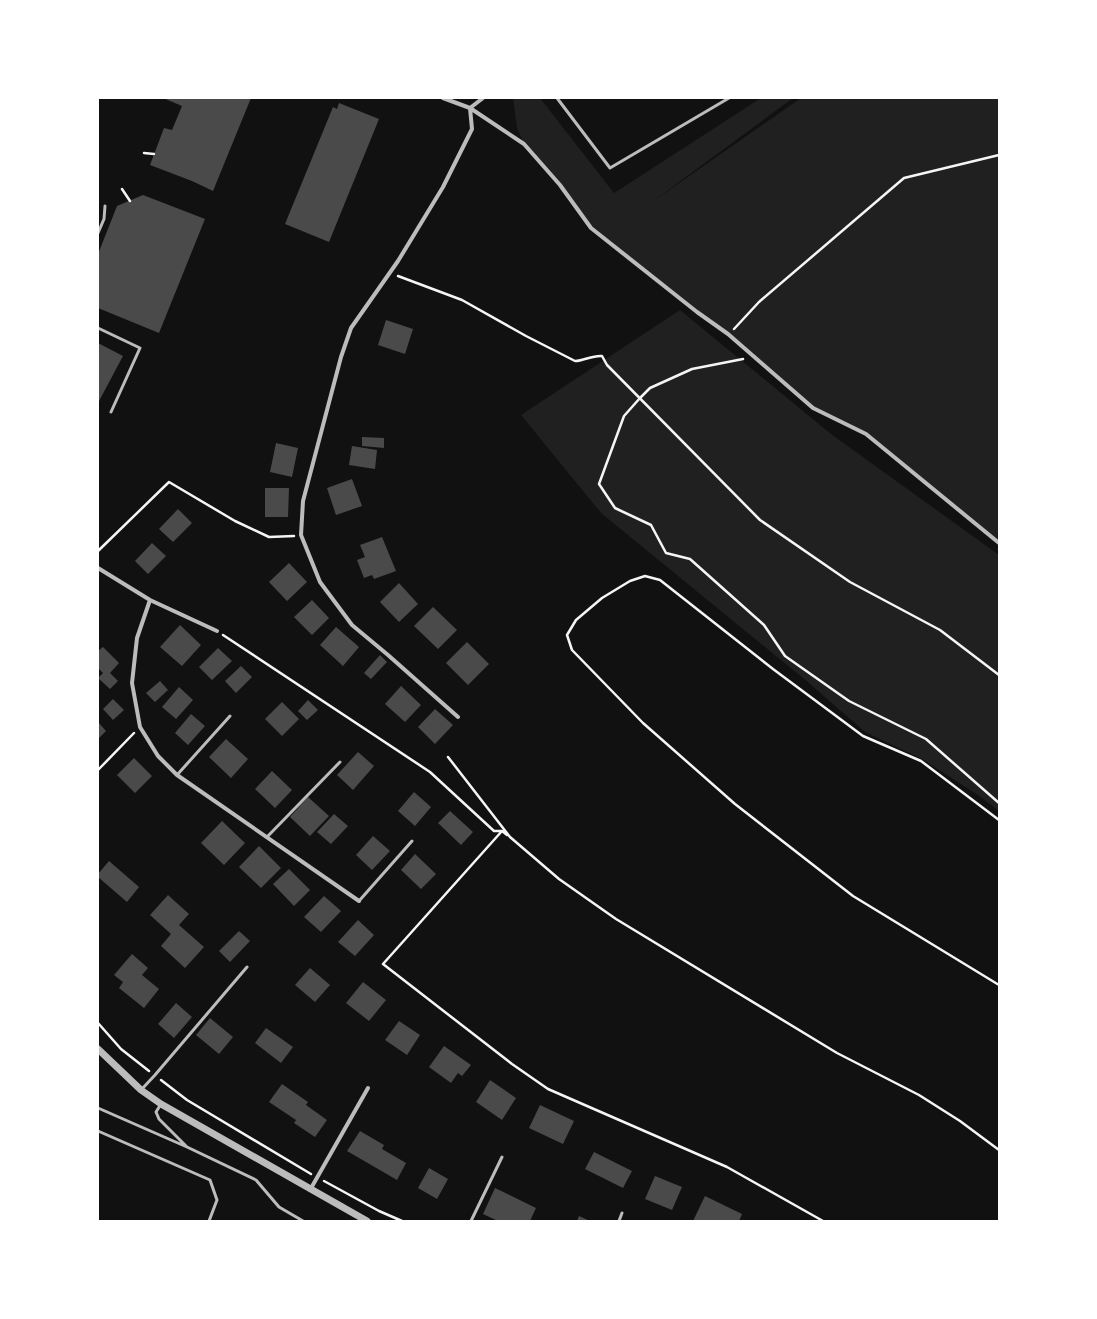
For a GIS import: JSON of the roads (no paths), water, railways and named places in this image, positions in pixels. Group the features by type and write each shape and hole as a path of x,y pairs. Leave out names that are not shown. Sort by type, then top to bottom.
{"street":[{"path":"443,98 470,108 524,144 560,185 591,228 697,312 728,334 813,408 866,434 999,543"},
{"path":"470,108 483,98"},
{"path":"458,717 388,654 352,625 320,582 301,535 303,501 341,357 351,328 390,273 443,187 472,129 470,108"},
{"path":"98,568 150,600 217,631"},
{"path":"150,600 137,638 132,683 140,727 158,756 177,775 359,901"},
{"path":"98,1049 141,1090 161,1104 310,1190 368,1221"},
{"path":"310,1190 368,1088"}],"lane":[{"path":"557,98 610,168 729,98"},
{"path":"98,233 104,219 105,206"},
{"path":"98,328 140,348 111,412"},
{"path":"177,775 230,716"},
{"path":"267,837 340,762"},
{"path":"359,901 412,841"},
{"path":"141,1090 247,967"},
{"path":"161,1104 156,1112 159,1119 187,1147"},
{"path":"98,1108 187,1147 256,1180 279,1207 303,1221"},
{"path":"98,1131 210,1180 217,1200 209,1221"},
{"path":"471,1221 502,1157"},
{"path":"619,1221 622,1213"}]}
